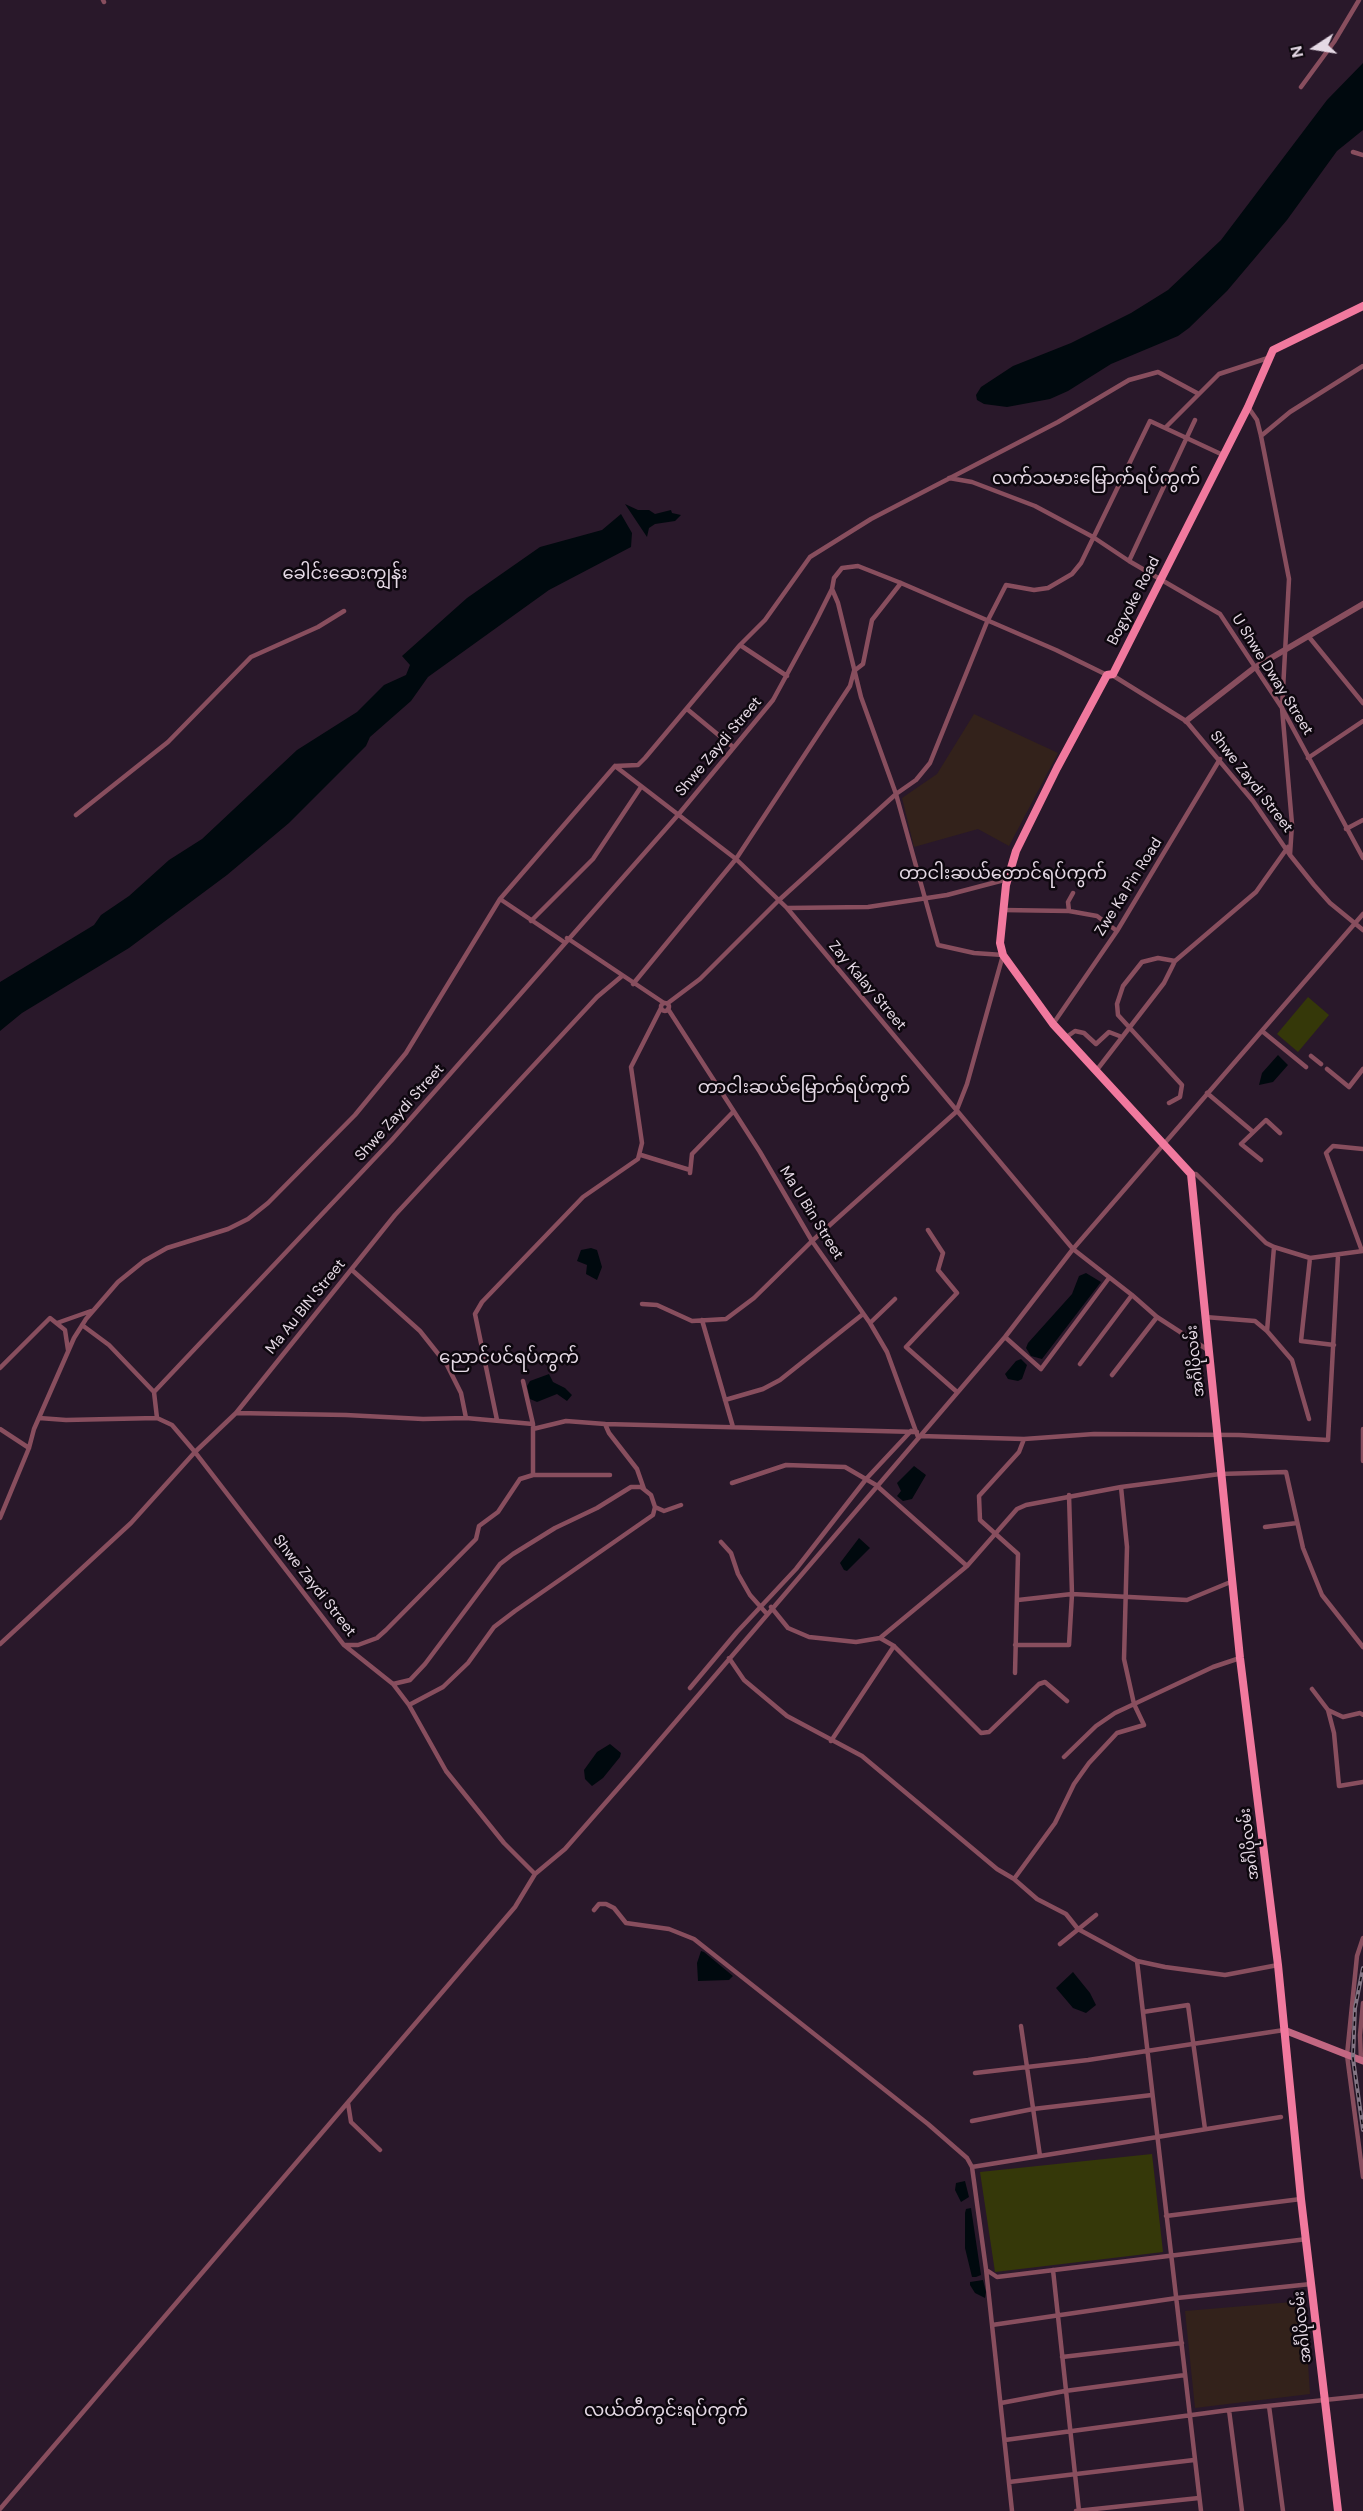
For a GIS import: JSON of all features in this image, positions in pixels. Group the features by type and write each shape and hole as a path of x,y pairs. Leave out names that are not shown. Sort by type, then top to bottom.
{"main road":[{"path":"1271,357 1273,350 1363,306"},
{"name":"Bogyoke Road","path":"1004,955 999,943 1008,879 1016,851 1057,768 1161,579 1271,357"},
{"path":"1004,955 1053,1024 1191,1174"},
{"name":"အင်္ဂါပိုလမ်း","path":"1191,1174 1240,1658 1278,1965 1301,2199 1313,2284 1338,2511"},
{"path":"1284,2030 1362,2060"}],"street":[{"path":"1300,87 1334,42 1359,0"},
{"path":"1353,152 1363,155"},
{"path":"1166,427 1197,393 1219,374 1271,357"},
{"path":"1262,436 1290,412 1363,366"},
{"path":"0,1518 68,1350 82,1325 94,1310 118,1282 144,1261 167,1248 228,1229 248,1219 326,1146 384,1083 406,1053 500,899 615,766 638,765 740,645 765,620 810,557 871,519 1058,422 1129,380 1158,372 1197,393"},
{"path":"1248,407 1257,420 1262,436 1288,579 1287,650 1282,708 1292,841 1290,855"},
{"path":"1129,561 1195,420"},
{"path":"641,1155 641,1135 631,1067 665,1006 700,979 778,901 896,794 916,780 930,763 987,622 1006,585 1034,590 1060,583 1081,563 1150,421 1223,455"},
{"name":"U Shwe Dway Street","path":"950,478 1004,492 1093,537 1129,561 1220,614 1282,708 1363,858"},
{"name":"Shwe Zaydi Street","path":"154,1392 463,1062 565,940 678,815 773,700 832,589 834,578 842,568 858,566 1056,650 1109,675 1186,721 1220,759 1290,855 1330,903 1354,925 1363,930"},
{"path":"633,984 736,859 850,686 854,671 863,664 872,620 901,583"},
{"path":"642,1304 657,1305 692,1321 726,1319 754,1298 812,1241 956,1112 968,1084 1004,955 974,953 938,945 896,794 854,671 838,603 832,589"},
{"path":"1186,721 1254,668 1363,604"},
{"path":"76,814 168,742 251,657 318,627 345,611"},
{"path":"1309,637 1363,703"},
{"path":"740,645 787,676"},
{"path":"687,709 733,747"},
{"path":"1308,758 1363,721"},
{"name":"Zwe Ka Pin Road","path":"1053,1024 1117,931 1220,759"},
{"name":"Zay Kalay Street","path":"615,766 736,859 787,908 1073,1250 1157,1317 1208,1350"},
{"path":"531,921 593,860 641,788"},
{"path":"1346,829 1363,820"},
{"path":"1096,1071 1164,983 1175,961 1256,892 1292,841"},
{"path":"787,908 868,907 947,895 1008,879"},
{"path":"1069,911 1068,902 1073,893"},
{"name":"Ma U Bin Street","path":"500,899 665,1006 760,1152 812,1241 870,1323 887,1352 916,1434"},
{"path":"1003,910 1069,911 1097,916 1117,931"},
{"path":"690,1688 760,1606 796,1569 867,1478 916,1434 957,1392 1005,1337 1073,1250 1363,914"},
{"path":"1169,1103 1180,1097 1182,1085 1118,1015 1117,1004 1123,986 1142,962 1158,958 1175,961"},
{"name":"Ma Au BIN Street","path":"0,1644 131,1523 195,1452 236,1413 411,1197 597,997 621,976"},
{"path":"1065,1038 1075,1031 1084,1033 1096,1044 1109,1032 1122,1037"},
{"path":"1262,1031 1306,1067"},
{"path":"1311,1056 1322,1064"},
{"path":"1327,1069 1349,1087 1363,1069"},
{"path":"1207,1093 1252,1131"},
{"path":"641,1155 690,1172 692,1154 733,1112"},
{"path":"1261,1160 1241,1144 1266,1120 1280,1132"},
{"path":"1191,1174 1196,1174 1266,1243 1310,1258 1338,1256 1363,1251 1326,1153 1333,1146 1363,1149"},
{"path":"497,1420 475,1314 477,1308 583,1197 641,1155"},
{"path":"928,1230 943,1253 938,1270 957,1293 906,1347 957,1392"},
{"path":"1267,1331 1274,1247"},
{"path":"236,1413 423,1419 466,1418 497,1420 533,1427 566,1421 1024,1439 1094,1434 1328,1440 1338,1256"},
{"path":"1310,1258 1301,1341 1334,1345"},
{"path":"352,1270 420,1330 447,1365 461,1393 466,1418"},
{"path":"1005,1337 1041,1369 1109,1278"},
{"path":"1080,1364 1132,1295"},
{"path":"870,1323 895,1299"},
{"path":"57,1323 94,1310"},
{"path":"725,1400 763,1389 780,1380 863,1314"},
{"path":"1112,1375 1157,1317"},
{"path":"1205,1317 1255,1321 1267,1331 1292,1360 1309,1419"},
{"path":"0,1368 50,1318 64,1330 68,1350"},
{"path":"702,1320 734,1427"},
{"path":"39,1418 66,1420 157,1418 154,1392 110,1346 82,1325"},
{"path":"523,1381 533,1427 533,1475"},
{"name":"Shwe Zaydi Street","path":"157,1418 172,1425 195,1452 344,1645 393,1684 409,1705 446,1771 504,1843 535,1874"},
{"path":"605,1424 609,1433 637,1469 644,1489"},
{"path":"0,1429 29,1448"},
{"path":"1363,1430 1363,1461"},
{"path":"0,2509 515,1907 535,1874 565,1849 876,1485 916,1434"},
{"path":"1015,1672 1018,1554 980,1520 979,1496 1019,1452 1024,1439"},
{"path":"732,1483 771,1468 804,1464 845,1467 876,1485 967,1566"},
{"path":"771,1607 788,1628 809,1637 856,1642 880,1638 967,1566 1017,1509 1069,1495 1121,1487 1220,1474 1286,1472 1303,1548 1322,1596 1363,1647"},
{"path":"344,1645 358,1645 377,1638 386,1630 476,1539 479,1526 498,1512 516,1482 533,1475 610,1475"},
{"path":"393,1684 410,1680 425,1664 500,1563 555,1528 597,1509 636,1486 651,1495 656,1507 664,1511 681,1505"},
{"path":"1014,1879 1055,1824 1074,1784 1089,1763 1117,1733 1144,1725 1134,1704 1124,1659 1126,1547 1121,1487"},
{"path":"1015,1646 1069,1645 1072,1594 1069,1495"},
{"path":"409,1705 442,1687 462,1669 494,1627 653,1515 656,1507"},
{"path":"1265,1527 1297,1523"},
{"path":"721,1542 731,1553 738,1574 750,1595 766,1614"},
{"path":"1018,1600 1072,1594 1187,1600 1233,1581"},
{"path":"880,1638 894,1646 981,1732 989,1732 1039,1683 1045,1682 1067,1701"},
{"path":"831,1741 894,1646"},
{"path":"729,1658 735,1670 787,1716 862,1756 997,1869 1014,1879 1037,1899 1066,1914 1078,1929 1137,1961 1225,1975 1278,1965"},
{"path":"1064,1756 1096,1726 1134,1704 1213,1666 1240,1658"},
{"path":"1312,1689 1329,1710 1343,1717 1360,1713 1363,1715"},
{"path":"1329,1710 1334,1733 1339,1786 1363,1782"},
{"path":"594,1910 599,1904 606,1904 614,1908 626,1923 669,1929 694,1939 930,2126 960,2152 972,2167 986,2269 1012,2511"},
{"path":"1060,1944 1096,1915"},
{"path":"1363,1938 1357,1956 1347,2055 1363,2177"},
{"path":"1137,1961 1145,2051 1158,2137 1201,2511"},
{"path":"1362,2060 1363,2003"},
{"path":"1143,2012 1188,2005 1205,2129"},
{"path":"1021,2026 1040,2156"},
{"path":"975,2073 1284,2030"},
{"path":"972,2121 1033,2109 1152,2095"},
{"path":"348,2103 351,2121 380,2150"},
{"path":"972,2167 1281,2117"},
{"path":"1166,2216 1301,2199"},
{"path":"986,2269 991,2276 997,2277 1307,2238"},
{"path":"1053,2270 1078,2511 1199,2498"},
{"path":"992,2325 1177,2298 1313,2284"},
{"path":"1062,2357 1182,2343"},
{"path":"1001,2403 1065,2391 1185,2375"},
{"path":"1005,2440 1229,2410 1363,2396"},
{"path":"1269,2406 1283,2511"},
{"path":"1229,2410 1242,2511"},
{"path":"1009,2482 1194,2460"}],"shaded area":[{"path":"1363,63 1363,130 1337,151 1287,220 1227,291 1189,328 1178,336 1111,364 1068,391 1050,399 1007,407 984,404 977,400 976,395 981,387 1013,366 1071,343 1131,313 1168,290 1221,240 1327,100"},
{"path":"625,504 638,510 649,510 655,514 671,510 672,513 681,515 675,521 655,524 649,528 647,537"},
{"path":"621,514 632,533 631,547 549,590 428,677 411,701 370,737 366,746 289,823 227,875 129,948 22,1013 0,1031 0,982 94,925 101,915 129,896 169,860 202,839 297,750 357,712 384,685 406,675 410,665 402,656 467,598 540,547 602,530"},
{"path":"974,714 1058,753 1009,846 978,829 914,847 902,798 937,774"},
{"path":"1278,1055 1288,1065 1273,1082 1259,1085 1262,1073"},
{"path":"591,1248 597,1250 602,1267 597,1280 586,1274 587,1265 577,1261 581,1250"},
{"path":"1086,1273 1101,1282 1042,1359 1031,1356 1026,1348 1028,1343 1072,1294 1079,1276"},
{"path":"1021,1359 1027,1365 1022,1379 1018,1381 1008,1379 1005,1374 1016,1361"},
{"path":"549,1374 553,1382 565,1388 572,1395 567,1401 557,1394 537,1402 530,1399 527,1386 530,1381"},
{"path":"914,1466 926,1475 912,1499 903,1501 897,1496 901,1491 897,1483"},
{"path":"859,1538 870,1548 847,1571 844,1570 840,1563"},
{"path":"610,1744 621,1753 620,1757 603,1778 592,1786 585,1779 584,1770 597,1752"},
{"path":"701,1951 733,1976 729,1980 698,1981 697,1963"},
{"path":"1073,1972 1090,1993 1096,2005 1086,2013 1073,2008 1056,1988"},
{"path":"965,2181 969,2197 961,2202 955,2190 956,2183"},
{"path":"971,2208 981,2275 976,2277 972,2277 965,2248 965,2213 966,2209"},
{"path":"983,2280 985,2298 975,2293 970,2285 970,2282"},
{"path":"1304,2301 1310,2394 1195,2408 1185,2311"}],"green space":[{"path":"1308,997 1329,1015 1298,1052 1277,1034"},
{"path":"1152,2154 1163,2252 995,2272 980,2172"}],"railway":[{"path":"1363,1968 1355,2008 1353,2058 1363,2130"}],"district":[{"name":"လက်သမားမြောက်ရပ်ကွက်","path":"1096,479"},
{"name":"ခေါင်းဆေးကျွန်း","path":"345,574"},
{"name":"တာငါးဆယ်တောင်ရပ်ကွက်","path":"1003,874"},
{"name":"တာငါးဆယ်မြောက်ရပ်ကွက်","path":"804,1088"},
{"name":"ညောင်ပင်ရပ်ကွက်","path":"509,1358"},
{"name":"လယ်တီကွင်းရပ်ကွက်","path":"666,2411"}]}
